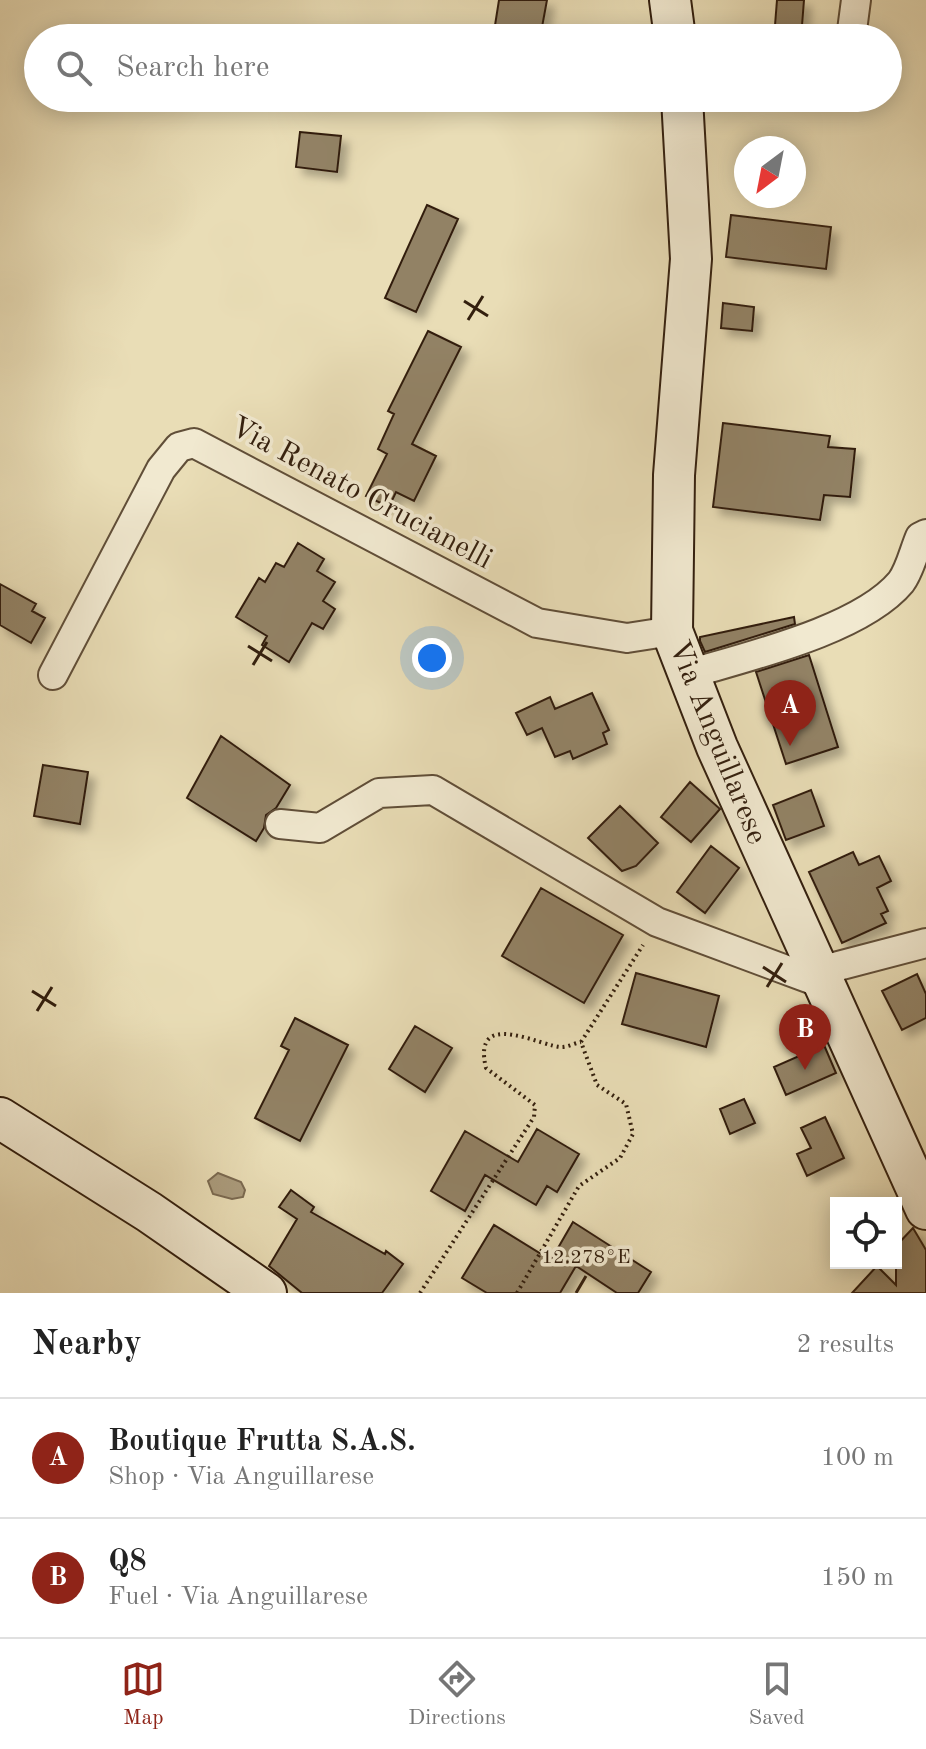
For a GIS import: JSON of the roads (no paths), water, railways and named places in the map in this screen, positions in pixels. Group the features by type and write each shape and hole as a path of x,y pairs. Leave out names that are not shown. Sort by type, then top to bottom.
{"main road":[{"path":"670,0 673,24"},
{"name":"Via Anguillarese","path":"683,112 691,259 674,475 672,631 717,747 926,1209"},
{"path":"0,1118 149,1212 266,1293"}],"street":[{"path":"853,24 856,0"},
{"name":"Via Renato Crucianelli","path":"53,675 161,469 179,447 194,443 537,623 627,638 672,631"},
{"path":"689,674 788,645 878,604 903,580 920,537 926,534"},
{"path":"280,824 320,828 379,793 433,790 657,922 822,977 926,943"}],"place":[{"name":"Boutique Frutta S.A.S.","path":"790,746"},
{"name":"Q8","path":"805,1070"}]}
